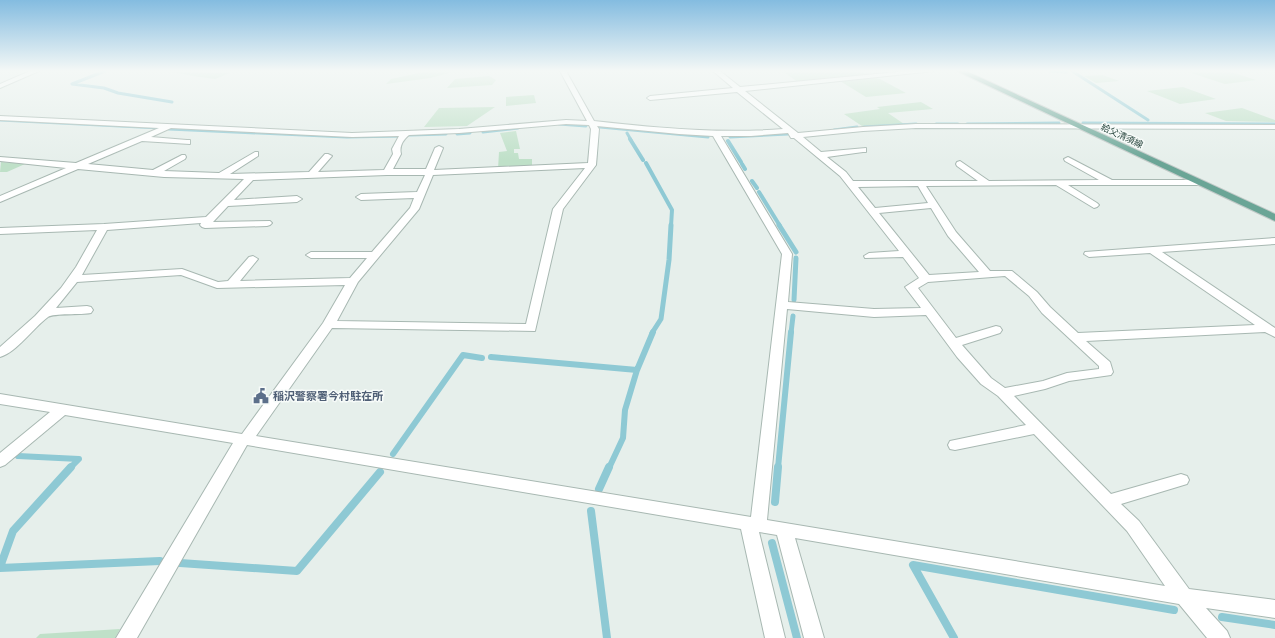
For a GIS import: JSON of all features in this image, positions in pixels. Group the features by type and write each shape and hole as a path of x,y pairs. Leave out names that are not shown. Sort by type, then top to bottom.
{"main road":[{"name":"給父清須線","path":"1022,101 1275,218"}],"street":[{"path":"329,324 531,328 558,209 592,165 595,130 579,101"},
{"path":"751,101 843,174 926,279"},
{"path":"0,118 352,135 465,131 550,122 592,123 679,132 716,134 791,133 894,126 1275,127"},
{"path":"0,199 171,126"},
{"path":"386,172 397,154 396,149 401,138 407,133"},
{"path":"716,134 787,254 782,305 753,524 775,638"},
{"path":"141,139 187,142"},
{"path":"126,638 245,439 329,324 353,281 414,209 439,148"},
{"path":"820,155 863,150"},
{"path":"221,176 255,154"},
{"path":"311,175 328,156"},
{"path":"155,173 182,157"},
{"path":"1068,159 1110,182"},
{"path":"0,160 155,173 251,177 386,172 430,173 592,165"},
{"path":"960,164 987,183"},
{"path":"251,177 205,225 267,223"},
{"path":"850,184 1197,182"},
{"path":"920,183 952,234 987,274"},
{"path":"1058,183 1094,205"},
{"path":"361,197 420,195"},
{"path":"225,203 297,199"},
{"path":"872,211 934,205"},
{"path":"0,231 104,227 209,220"},
{"path":"0,353 29,330 47,312 73,279 104,227"},
{"path":"1089,254 1275,241"},
{"path":"1152,250 1270,328"},
{"path":"869,256 907,254"},
{"path":"311,255 374,255"},
{"path":"232,284 253,259"},
{"path":"73,279 182,272 217,285 353,281"},
{"path":"1003,393 1044,385 1067,377 1106,372 1105,365 1046,310 1033,294 1008,273 926,279 911,287 954,343 986,381 1003,393 1133,526 1184,597 1220,638"},
{"path":"782,305 874,313 930,311"},
{"path":"47,312 87,310"},
{"path":"1075,337 1123,336 1270,328"},
{"path":"954,343 996,330"},
{"path":"0,399 1184,597 1275,609"},
{"path":"0,461 62,410"},
{"path":"955,445 1037,428"},
{"path":"1108,501 1181,480"},
{"path":"784,529 814,638"}],"green space":[{"path":"506,101 535,101 536,103 506,106"},
{"path":"1172,101 1203,101 1180,104"},
{"path":"921,102 933,109 888,113 904,124 862,126 844,114 880,109 877,107"},
{"path":"495,107 467,126 424,127 439,108"},
{"path":"1242,108 1275,120 1275,122 1226,121 1205,113"},
{"path":"516,131 520,149 514,149 514,153 518,153 519,159 532,159 532,167 498,169 499,152 507,151 500,133"},
{"path":"1,162 25,164 7,172 0,172"},
{"path":"120,629 115,638 36,638 40,634"}],"waterway":[{"path":"165,101 172,102"},
{"path":"1118,101 1148,120"},
{"path":"0,120 160,128"},
{"path":"967,124 1059,123"},
{"path":"1083,123 1275,124"},
{"path":"559,124 586,126"},
{"path":"864,127 916,124"},
{"path":"936,124 958,124"},
{"path":"600,127 708,137"},
{"path":"834,130 857,127"},
{"path":"483,132 518,128"},
{"path":"169,129 347,137 400,136"},
{"path":"457,134 470,133"},
{"path":"627,133 631,140"},
{"path":"409,135 446,134"},
{"path":"730,137 788,134"},
{"path":"630,139 643,160"},
{"path":"728,141 741,162"},
{"path":"646,163 672,210 671,226"},
{"path":"742,164 745,169"},
{"path":"752,181 757,188"},
{"path":"759,192 780,226"},
{"path":"652,333 661,319 669,260 671,225"},
{"path":"779,225 796,252"},
{"path":"794,300 796,258"},
{"path":"791,333 793,316"},
{"path":"637,370 653,332"},
{"path":"778,468 791,332"},
{"path":"393,454 463,355 482,358"},
{"path":"491,357 637,370"},
{"path":"609,468 623,438 625,410 637,370"},
{"path":"18,456 79,459 71,467"},
{"path":"0,567 13,531 71,467"},
{"path":"599,489 609,467"},
{"path":"775,502 778,467"},
{"path":"180,563 297,571 380,472"},
{"path":"591,511 607,638"},
{"path":"772,543 797,638"},
{"path":"0,568 160,561"},
{"path":"954,638 913,565 1174,610"},
{"path":"1222,617 1275,625"}],"place":[{"name":"稲沢警察署今村駐在所","path":"261,396"}]}
